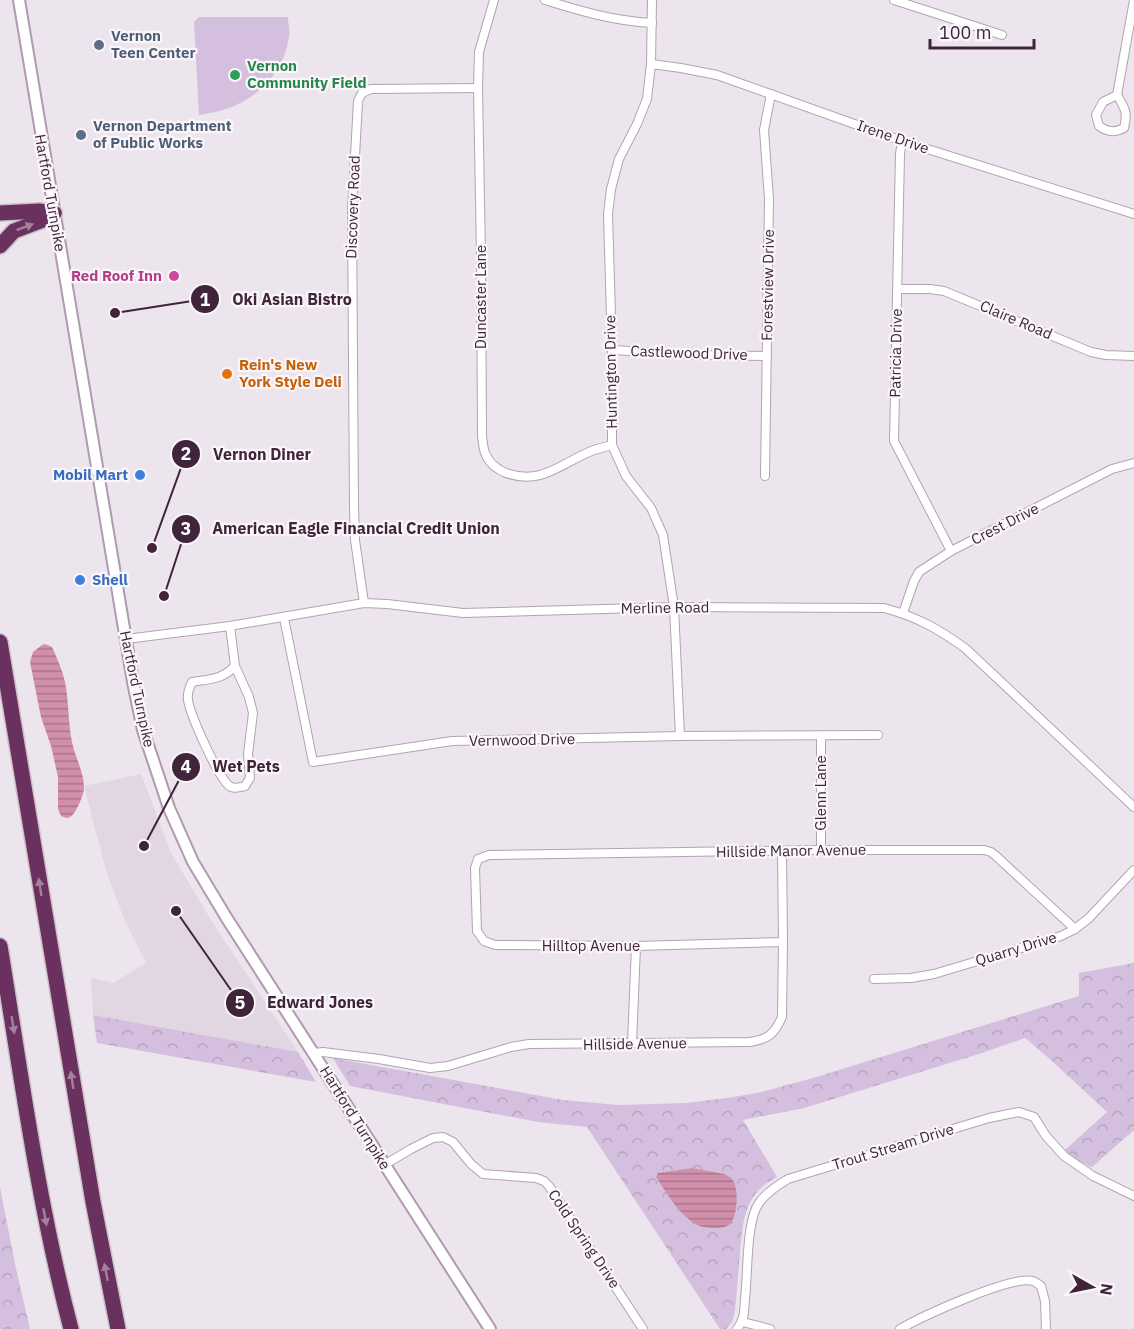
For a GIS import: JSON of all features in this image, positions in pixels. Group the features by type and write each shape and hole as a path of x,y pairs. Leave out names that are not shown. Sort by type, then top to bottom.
{"highway":[{"path":"0,213 39,211 54,213"},
{"path":"0,246 14,231 44,220 54,213"},
{"path":"0,642 93,1202 118,1329"},
{"path":"0,946 43,1203 70,1329"}],"main road":[{"name":"Hartford Turnpike","path":"19,0 136,701 163,792 193,862 226,917 489,1329"}],"street":[{"name":"Duncaster Lane","path":"494,0 479,52 478,88 482,436 486,455 502,472 517,477 538,477 590,452 612,445"},
{"path":"545,0 587,13 626,21 652,23"},
{"name":"Huntington Drive","path":"652,0 651,64 647,99 619,159 610,189 608,214 612,445 626,477 651,508 663,535 674,607 680,736"},
{"path":"894,0 1002,35"},
{"path":"1117,95 1103,102 1096,115 1099,126 1107,131 1116,132 1124,128 1127,117 1124,106 1117,95 1134,0"},
{"name":"Irene Drive","path":"651,64 717,75 902,141 1134,214"},
{"name":"Discovery Road","path":"364,603 355,540 351,276 358,100 362,93 371,89 478,88"},
{"name":"Forestview Drive","path":"765,476 770,199 764,130 771,94"},
{"name":"Patricia Drive","path":"902,141 894,441 951,551"},
{"name":"Claire Road","path":"897,289 944,291 1091,352 1134,356"},
{"name":"Castlewood Drive","path":"612,350 767,356"},
{"name":"Crest Drive","path":"903,614 919,572 951,551 1112,469 1134,463"},
{"name":"Merline Road","path":"126,639 284,618 364,603 463,613 674,607 884,608 916,618 965,648 1132,801"},
{"name":"Vernwood Drive","path":"284,618 313,762 452,741 878,735"},
{"path":"230,626 235,666 249,697 253,713 248,754 250,778 245,786 239,788 230,787 222,779 197,728 188,701 188,689 192,682 221,677 235,666"},
{"name":"Glenn Lane","path":"821,736 821,850"},
{"name":"Hillside Manor Avenue","path":"478,859 489,855 984,850 991,852 1075,929"},
{"name":"Hillside Avenue","path":"314,1053 323,1052 379,1059 430,1068 448,1066 511,1047 530,1044 750,1042 765,1039 778,1027 782,1017 782,851"},
{"name":"Hilltop Avenue","path":"478,859 475,868 477,931 483,941 495,945 636,946 783,942"},
{"name":"Quarry Drive","path":"874,979 911,978 934,974 1060,936 1075,929 1089,918 1134,870"},
{"path":"632,1044 636,946"},
{"name":"Trout Stream Drive","path":"740,1326 747,1279 750,1230 758,1204 771,1189 788,1179 809,1172 989,1118 1019,1112 1034,1117 1052,1143 1071,1162 1100,1180 1134,1196"},
{"name":"Cold Spring Drive","path":"384,1165 433,1138 443,1137 453,1142 471,1164 483,1174 544,1181 643,1329"},
{"path":"900,1329 975,1294 1014,1282 1032,1281 1041,1286 1045,1301 1046,1329"},
{"path":"740,1326 770,1329"}],"shaded area":[{"path":"45,644 52,647 64,677 72,742 84,782 84,791 79,804 68,818 61,816 58,809 58,777 41,717 30,662 33,652"},
{"path":"141,774 171,853 211,920 298,1052 93,1015 91,978 113,983 146,963 125,921 106,871 84,786"},
{"path":"692,1168 724,1174 732,1179 736,1188 737,1202 735,1215 728,1225 722,1228 710,1228 693,1223 676,1206 656,1177 658,1173"}],"green space":[{"name":"Vernon Community Field","path":"199,17 288,17 289,36 282,61 276,72 259,90 238,104 199,115 194,22"},
{"path":"1134,963 1134,1130 1092,1167 1075,1159 1065,1150 1107,1112 1025,1038 804,1108 743,1120 777,1177 758,1191 747,1209 742,1230 735,1311 732,1322 726,1329 720,1329 587,1127 538,1122 350,1086 333,1058 563,1100 618,1105 686,1103 757,1093 813,1078 1079,996 1079,973"},
{"path":"93,1015 298,1052 316,1082 97,1043"},
{"path":"0,1187 15,1264 30,1329 0,1329"}],"place":[{"name":"Vernon Teen Center","path":"99,45"},
{"name":"Vernon Community Field","path":"235,75"},
{"name":"Vernon Department of Public Works","path":"81,135"},
{"name":"Red Roof Inn","path":"174,276"},
{"name":"Oki Asian Bistro","path":"115,313"},
{"name":"Rein's New York Style Deli","path":"227,374"},
{"name":"Mobil Mart","path":"140,475"},
{"name":"Vernon Diner","path":"152,548"},
{"name":"Shell","path":"80,580"},
{"name":"American Eagle Financial Credit Union","path":"164,596"},
{"name":"Wet Pets","path":"144,846"},
{"name":"Edward Jones","path":"176,911"}]}
